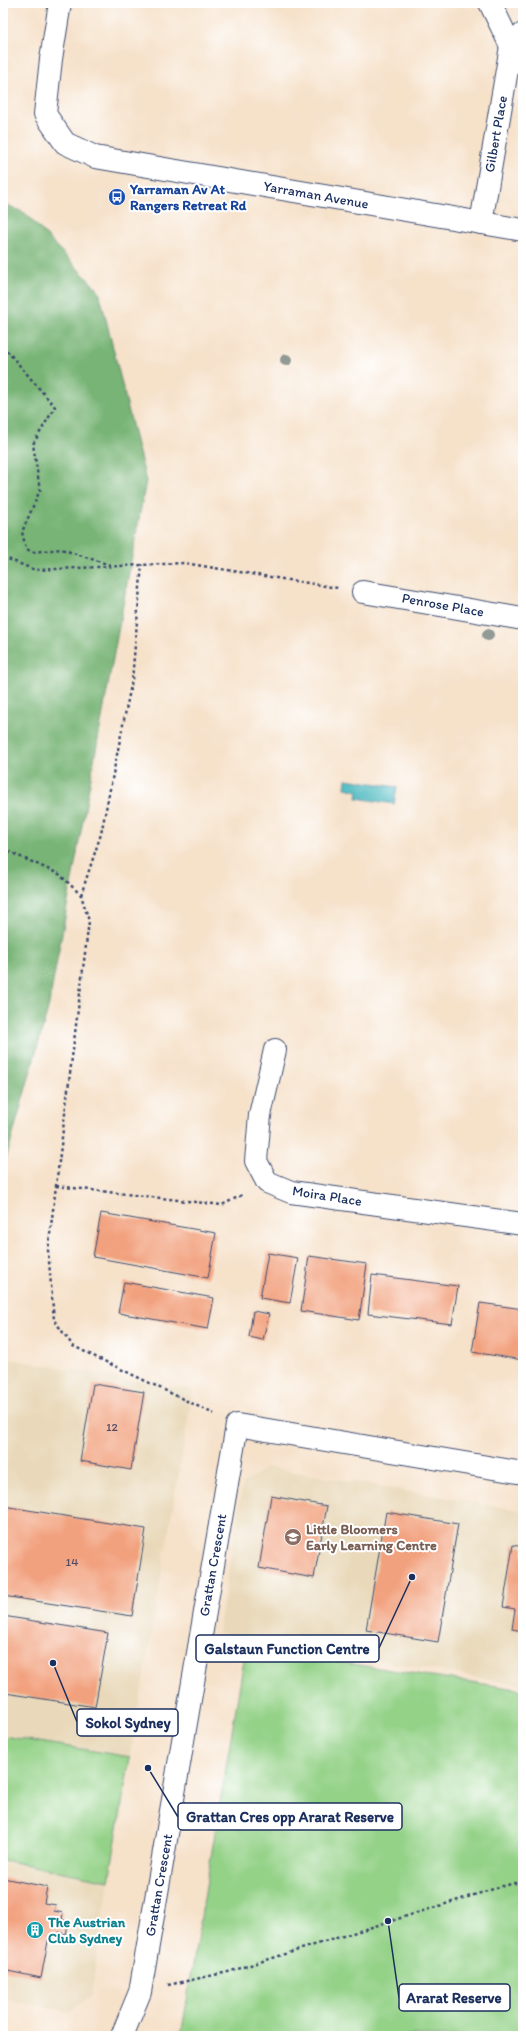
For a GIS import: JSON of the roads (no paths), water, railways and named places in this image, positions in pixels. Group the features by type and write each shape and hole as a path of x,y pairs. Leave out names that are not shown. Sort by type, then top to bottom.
{"street":[{"name":"Yarraman Avenue","path":"60,3 51,59 45,114 65,143 95,157 523,230"},
{"name":"Gilbert Place","path":"481,223 517,40 490,3"},
{"name":"Penrose Place","path":"362,592 523,619"},
{"name":"Moira Place","path":"275,1050 260,1115 256,1161 267,1182 291,1192 523,1224"},
{"name":"Grattan Crescent","path":"122,2036 140,1992 237,1425 523,1473"}],"water":[{"path":"346,779 397,787 394,804 357,798 358,791 345,788"}],"place":[{"name":"Yarraman Av At Rangers Retreat Rd","path":"117,197"},
{"name":"Little Bloomers Early Learning Centre","path":"293,1537"},
{"name":"Galstaun Function Centre","path":"412,1577"},
{"name":"Sokol Sydney","path":"53,1663"},
{"name":"Grattan Cres opp Ararat Reserve","path":"148,1768"},
{"name":"Ararat Reserve","path":"388,1921"},
{"name":"The Austrian Club Sydney","path":"35,1930"}]}
